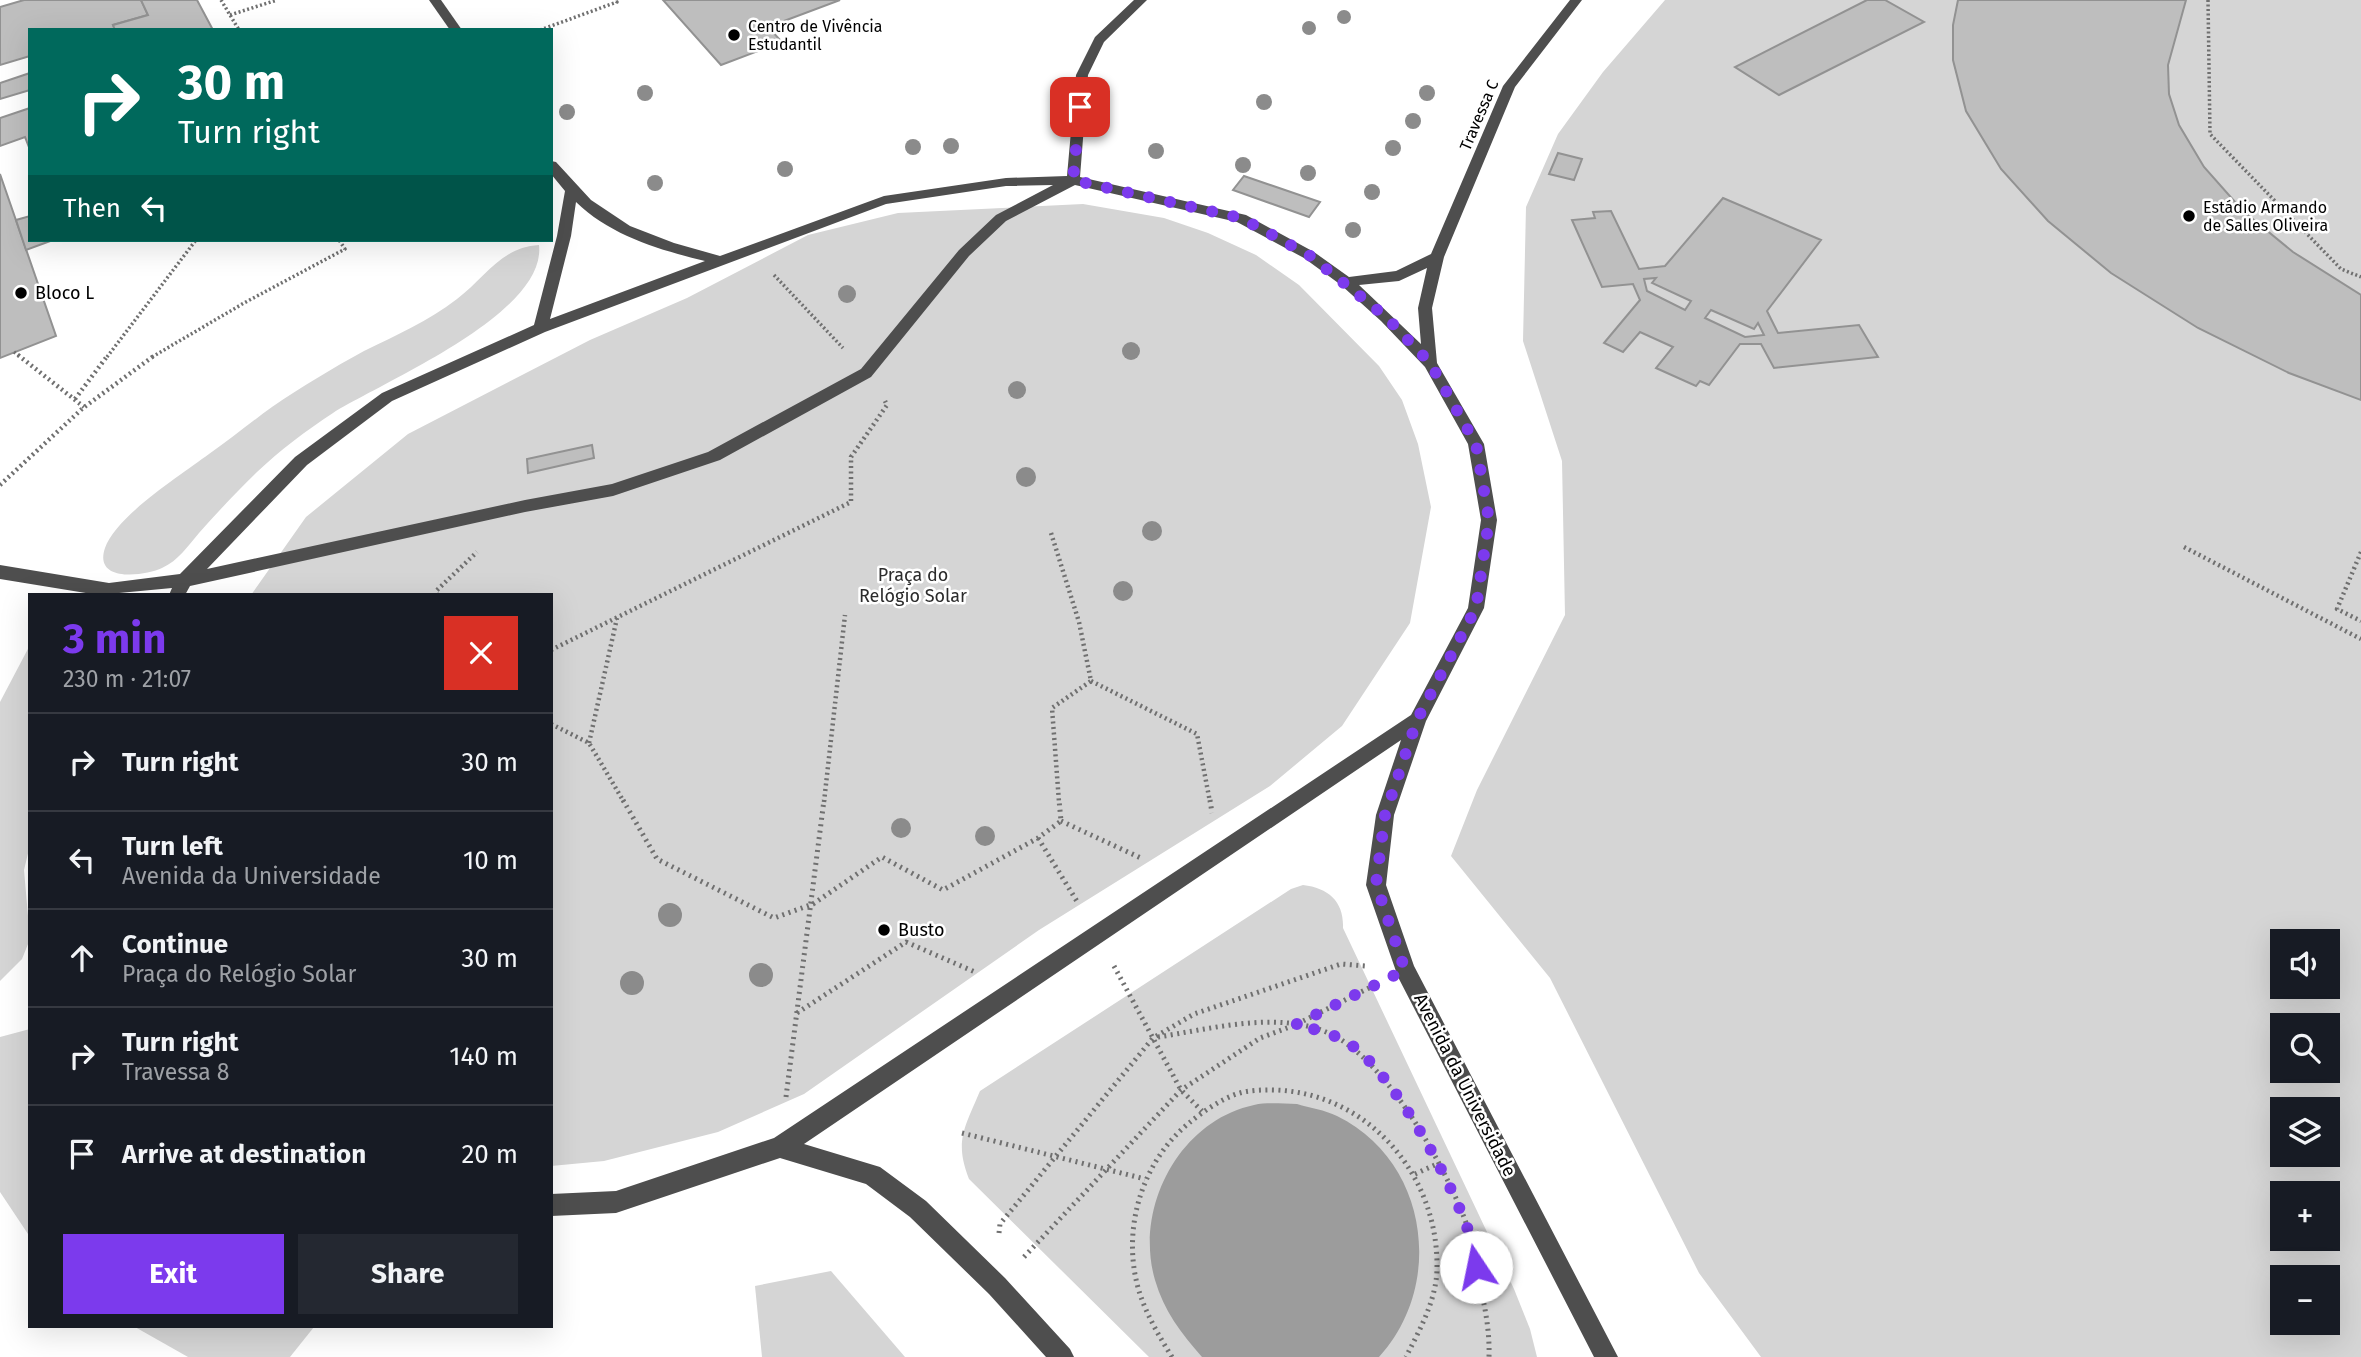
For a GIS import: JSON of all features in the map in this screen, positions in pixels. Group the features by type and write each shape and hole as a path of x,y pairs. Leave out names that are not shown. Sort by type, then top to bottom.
{"street":[{"path":"435,0 455,28"},
{"path":"1073,180 1083,75 1100,40 1141,0"},
{"name":"Travessa C","path":"1430,363 1426,308 1437,257 1509,86 1576,0"},
{"path":"553,168 571,193 599,215 633,234 674,250 719,260"},
{"path":"0,572 109,590 181,587 526,506 613,490 713,456 866,373 964,253 992,226 1001,218 1073,180"},
{"path":"181,587 301,461 387,397 540,328 884,200 1006,182 1073,180 1241,218 1309,255 1346,282 1386,317 1430,363 1476,444 1489,520 1476,608 1417,720 780,1147 616,1202 553,1205"},
{"path":"540,328 564,236 571,193"},
{"path":"1346,282 1399,276 1437,257"},
{"name":"Avenida da Universidade","path":"1417,720 1385,815 1376,884 1405,970 1606,1357"},
{"path":"780,1147 872,1175 918,1209 997,1286 1062,1357"}],"path":[{"path":"222,0 238,28"},
{"path":"230,15 277,0"},
{"path":"546,28 617,2 615,0"},
{"path":"2208,0 2210,134 2341,269 2361,277"},
{"path":"75,399 194,242"},
{"path":"0,485 84,407 169,348 253,298 345,249 341,242"},
{"path":"553,649 851,502 852,457 887,405 866,373 749,249"},
{"path":"14,352 84,407"},
{"path":"1051,533 1079,622 1091,681"},
{"path":"2184,547 2361,639"},
{"path":"2361,552 2337,609 2361,621"},
{"path":"780,1147 796,1013 813,904 845,615"},
{"path":"589,743 617,617"},
{"path":"1061,821 1052,708 1091,681"},
{"path":"1091,681 1197,734 1221,851"},
{"path":"553,725 589,743 656,859 774,918 813,904 882,857 943,890 1038,838 1061,821"},
{"path":"1061,821 1182,878"},
{"path":"1038,838 1097,934 1181,1090 1202,1111"},
{"path":"796,1013 906,942 1016,989"},
{"path":"997,1286 1000,1224 1153,1038 1194,1014 1342,964 1405,970"},
{"path":"997,1286 1181,1090 1260,1038 1295,1025 1405,970"},
{"path":"1153,1038 1225,1027 1295,1025 1327,1032 1358,1050 1383,1076 1437,1164 1469,1231 1488,1309 1489,1357"},
{"path":"1172,1357 1147,1315 1133,1270 1133,1223 1145,1179 1169,1139 1202,1111 1246,1091 1294,1090 1341,1103 1383,1132 1415,1174 1432,1219 1437,1268 1428,1315 1406,1357"},
{"path":"962,1133 1145,1179"},
{"path":"1415,1174 1437,1164"}],"green space":[{"path":"1665,0 2361,0 2361,1357 1761,1357 1699,1273 1550,978 1451,856 1477,790 1565,615 1562,461 1523,341 1526,207 1558,134 1603,72"},
{"name":"Praça do Relógio Solar","path":"1083,204 1164,218 1208,233 1256,255 1299,285 1379,366 1402,400 1418,444 1431,507 1410,623 1342,726 1270,786 1039,930 804,1094 718,1132 604,1161 553,1166 553,593 252,593 306,517 408,434 590,340 687,298 808,235 898,213"},
{"path":"539,245 534,271 517,296 490,320 422,364 333,413 293,441 250,479 173,561 154,571 133,574 113,572 106,567 103,559 105,548 112,536 136,509 167,484 294,392 352,357 446,307 504,257 514,251"},
{"path":"28,649 28,853 24,870 28,944 22,959 0,981 0,702"},
{"path":"1303,885 1320,889 1338,904 1343,928 1514,1289 1530,1329 1537,1357 1149,1357 969,1179 962,1154 963,1134 980,1091 1291,889"},
{"path":"28,1030 28,1234 0,1192 0,1037"},
{"path":"831,1271 905,1357 762,1357 755,1286"},
{"path":"137,1328 313,1328 290,1357 188,1357"}],"shaded area":[{"path":"1297,1104 1337,1116 1368,1136 1392,1163 1408,1193 1417,1226 1419,1261 1413,1295 1400,1328 1379,1357 1202,1357 1174,1321 1155,1280 1150,1252 1151,1225 1157,1197 1168,1172 1184,1148 1204,1129 1227,1114 1254,1105"}],"building":[{"path":"24,0 141,0 148,15 113,25 114,28 28,28 28,57 0,65 0,7"},
{"path":"141,0 197,0 212,28 114,28 113,25 148,15"},
{"name":"Centro de Vivência Estudantil","path":"663,0 840,0 768,27 782,42 721,65"},
{"path":"1867,0 1885,0 1924,22 1779,95 1735,67"},
{"path":"1958,0 2186,0 2168,65 2169,94 2179,125 2204,167 2243,211 2293,252 2361,295 2361,400 2289,373 2198,328 2111,273 2048,221 2001,169 1966,111 1953,60 1953,25"},
{"path":"28,74 28,91 0,99 0,83"},
{"path":"28,109 28,145 25,137 0,146 0,118"},
{"path":"1558,153 1582,159 1574,180 1549,174"},
{"name":"Bloco L","path":"0,174 56,336 0,358"},
{"path":"1244,176 1320,202 1309,217 1233,190"},
{"path":"1723,198 1821,240 1767,311 1778,333 1859,325 1878,357 1774,368 1761,344 1740,344 1709,385 1700,381 1696,386 1656,368 1673,347 1640,332 1623,352 1604,343 1640,300 1633,284 1602,287 1572,220 1595,218 1593,212 1611,211 1639,269 1665,266","holes":["1656,278 1652,283 1691,301 1685,310 1647,291 1644,279","1711,310 1754,329 1758,323 1764,335 1745,337 1705,318"]},
{"path":"28,217 28,242 48,242 26,250 16,220"},
{"path":"592,445 594,458 528,473 527,459"}],"place":[{"name":"Centro de Vivência Estudantil","path":"734,35"},
{"name":"Estádio Armando de Salles Oliveira","path":"2189,216"},
{"name":"Bloco L","path":"21,293"},
{"name":"Busto","path":"884,930"}],"route":[{"path":"1080,107 1073,180 1241,218 1309,255 1346,282 1386,317 1430,363 1476,444 1489,520 1476,608 1417,720 1385,815 1376,884 1405,970 1295,1025 1327,1032 1358,1050 1383,1076 1437,1164 1469,1231 1476,1267"}]}
